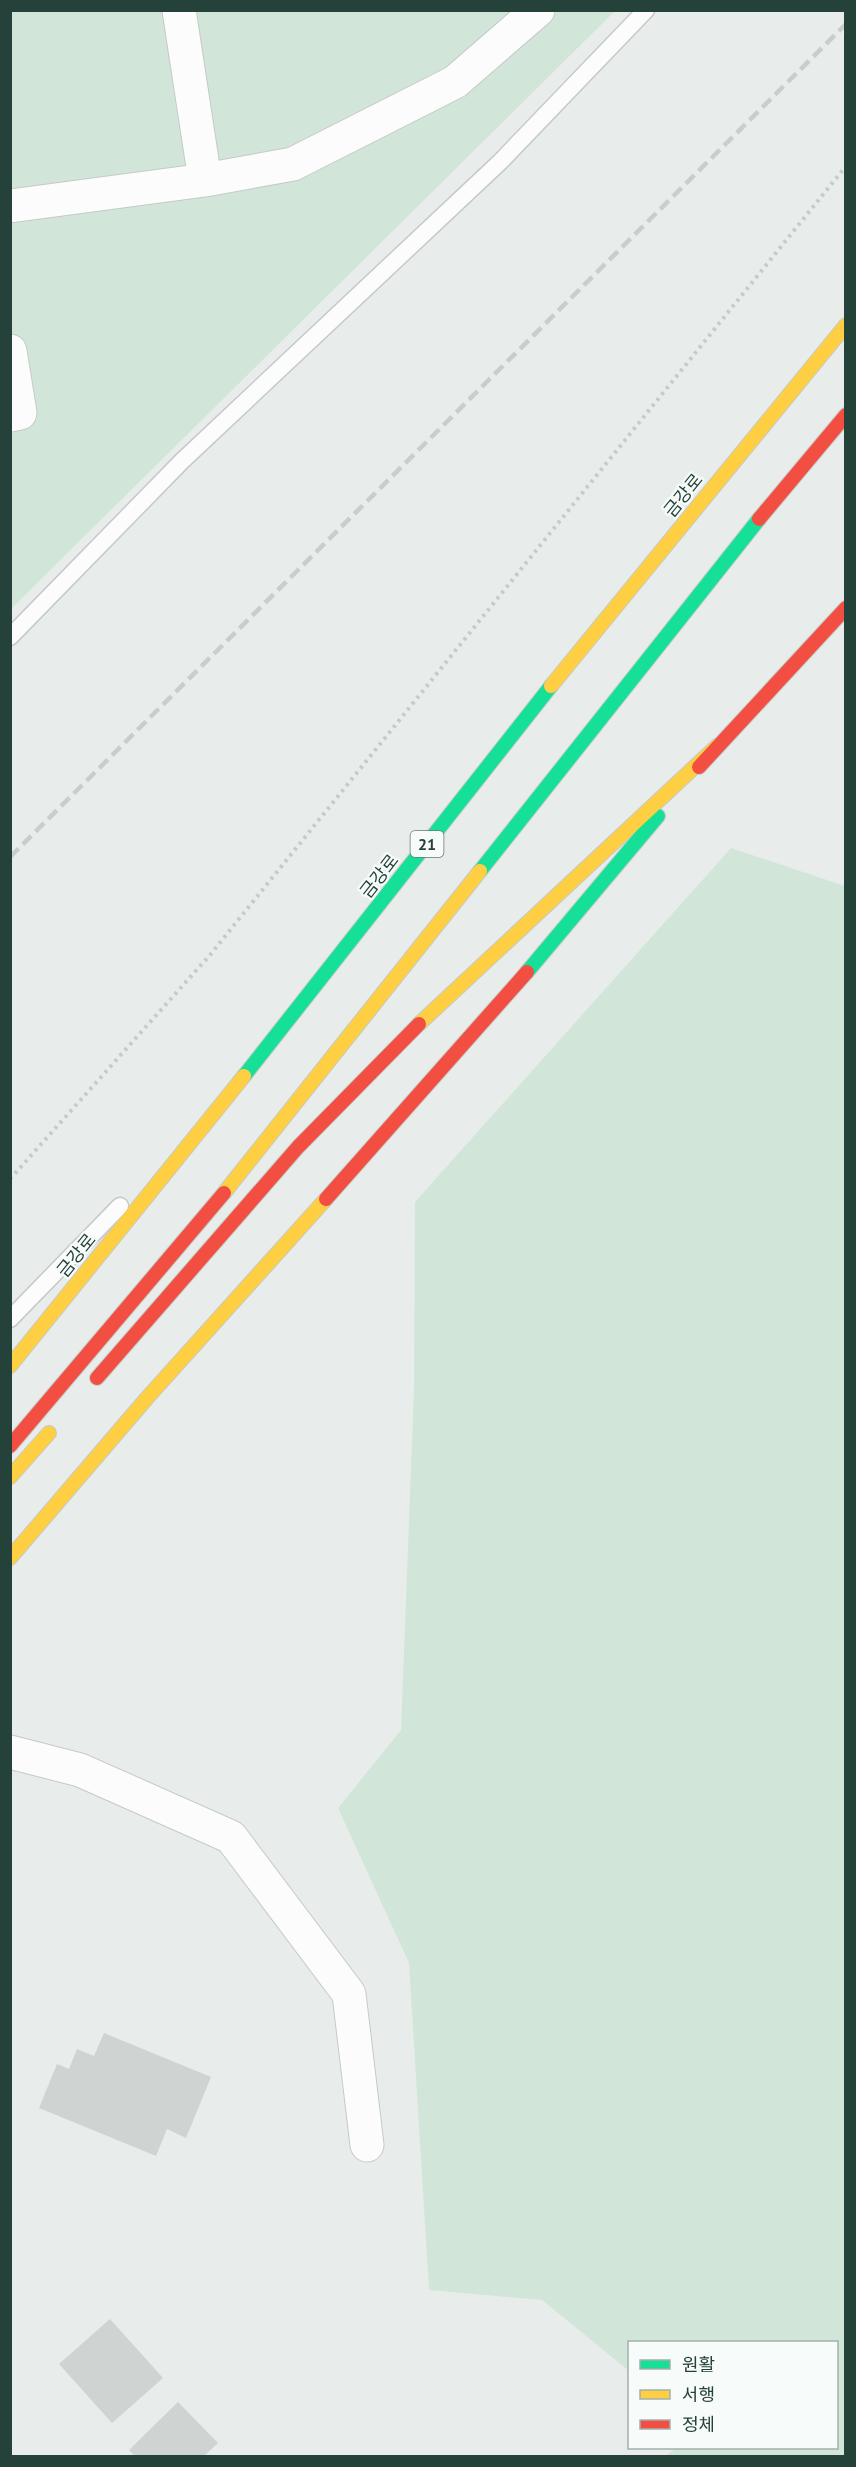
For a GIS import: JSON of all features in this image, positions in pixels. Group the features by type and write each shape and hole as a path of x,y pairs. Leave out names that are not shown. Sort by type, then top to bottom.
{"main road":[{"name":"금강로","path":"10,1366 262,1054 532,710 846,325"},
{"path":"10,1446 217,1202 782,490 846,415"},
{"path":"10,1558 147,1398 493,1013 717,746 846,608"},
{"path":"88,1388 298,1147 371,1072 500,946 717,746"},
{"path":"10,1477 57,1423"}],"street":[{"path":"179,10 205,180"},
{"path":"10,206 205,180 293,164 455,82 538,10"},
{"path":"10,351 20,413 10,415"},
{"path":"10,1752 80,1770 231,1837 349,1994 367,2145"}],"lane":[{"path":"10,637 182,461 500,162 646,10"},
{"path":"10,1319 66,1263 262,1054"}],"path":[{"path":"10,1179 210,955 846,166"}],"green space":[{"path":"11,11 615,11 11,609"},
{"path":"731,848 845,886 845,2456 666,2456 675,2449 838,2449 838,2341 628,2341 628,2370 542,2300 429,2290 409,1963 338,1808 401,1730 414,1389 415,1202"}],"building":[{"path":"104,2033 211,2077 186,2138 167,2129 156,2156 39,2108 57,2064 69,2069 77,2049 94,2056"},
{"path":"110,2319 163,2378 112,2423 59,2364"},
{"path":"178,2402 218,2443 204,2456 135,2456 129,2450"}],"railway":[{"path":"10,857 846,24"}],"traffic: fast":[{"path":"480,871 759,519"},
{"path":"244,1076 551,686"},
{"path":"527,972 658,816"}],"traffic: slow":[{"path":"551,686 846,325"},
{"path":"419,1024 717,746"},
{"path":"224,1193 480,871"},
{"path":"10,1366 244,1076"},
{"path":"10,1558 147,1398 326,1199"},
{"path":"10,1477 49,1433"}],"traffic: jam":[{"path":"759,519 846,415"},
{"path":"699,767 846,608"},
{"path":"326,1199 527,972"},
{"path":"97,1378 298,1147 419,1024"},
{"path":"10,1446 224,1193"}]}
